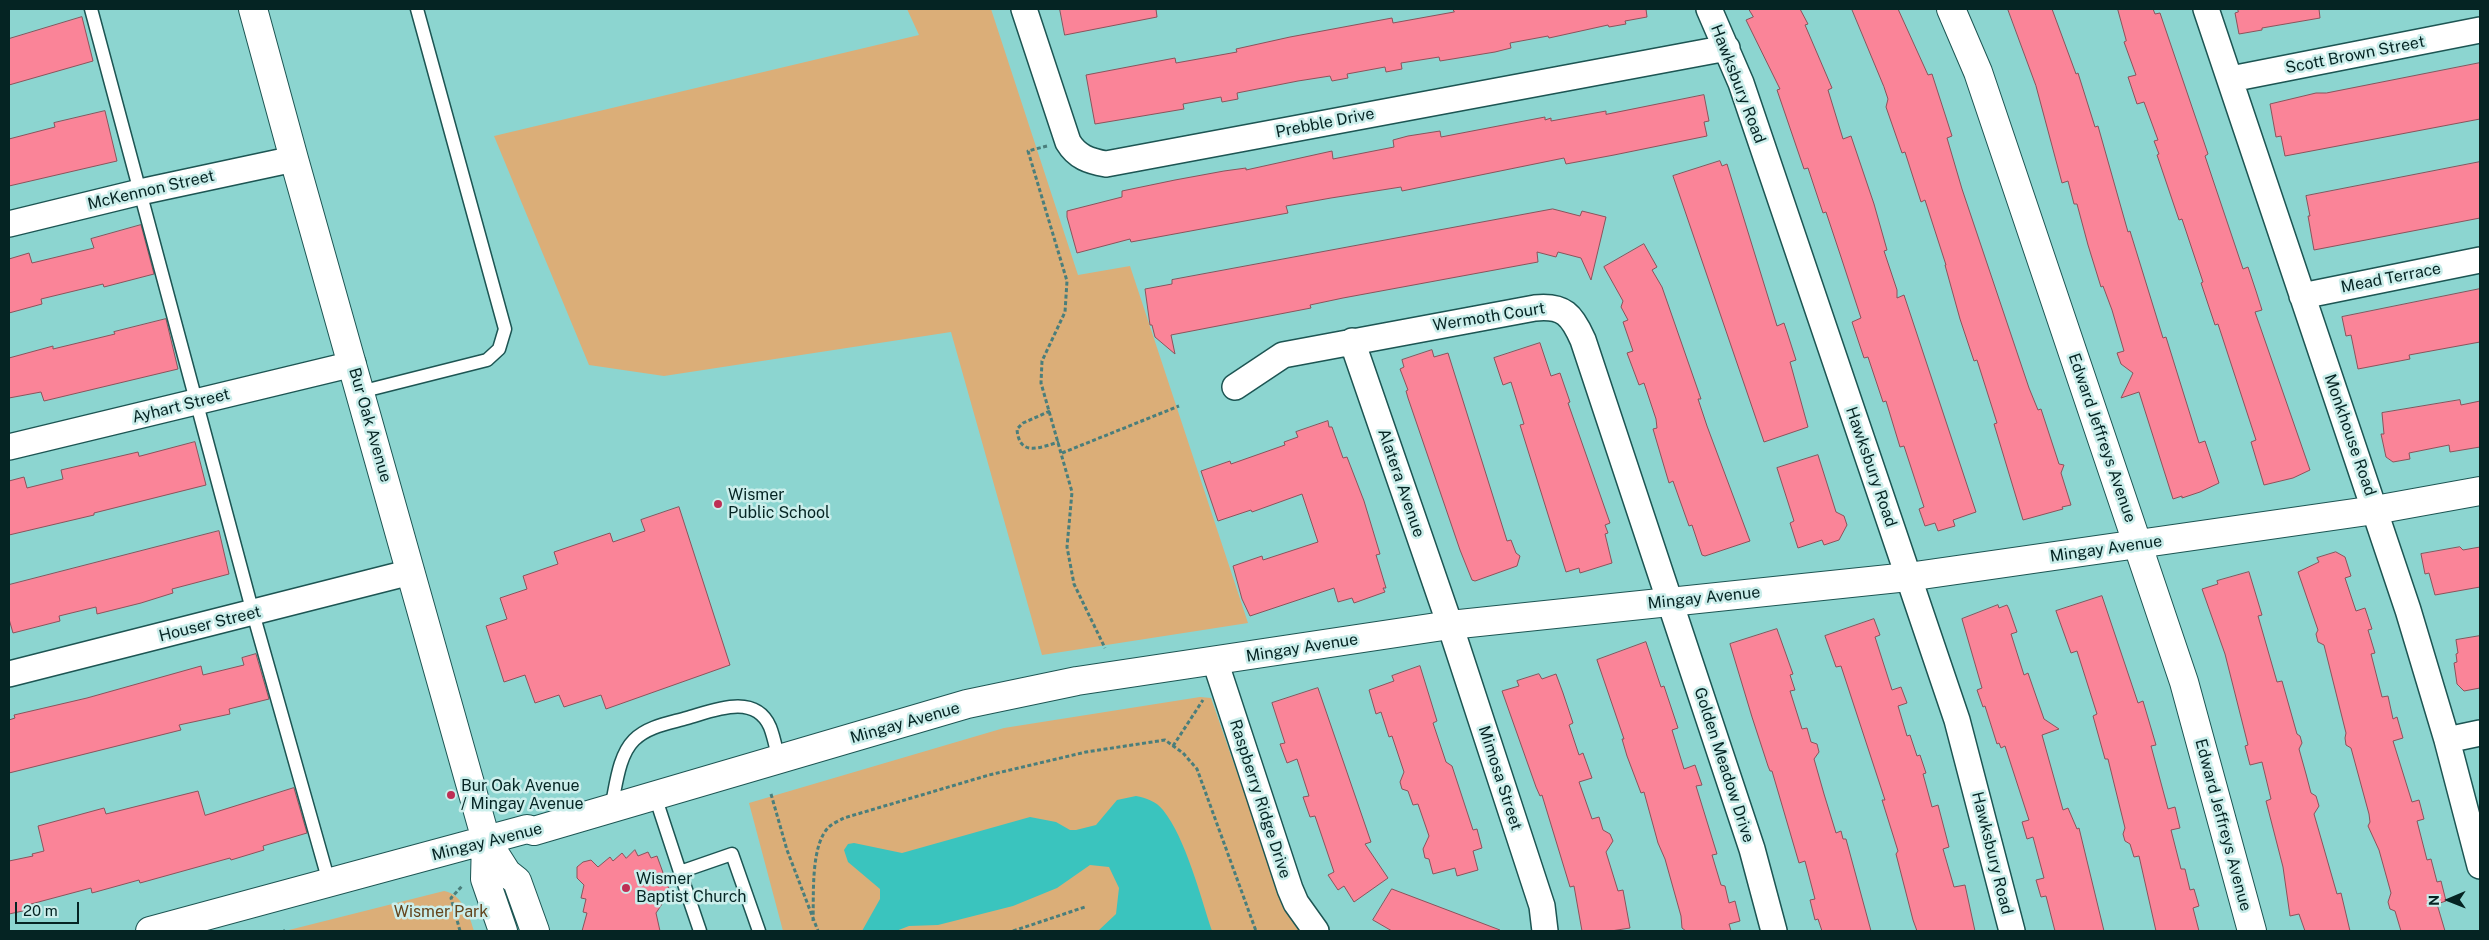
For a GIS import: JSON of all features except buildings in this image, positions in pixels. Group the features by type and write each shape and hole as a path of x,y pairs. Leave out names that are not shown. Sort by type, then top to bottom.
{"street":[{"name":"Bur Oak Avenue","path":"254,9 294,159 486,840 507,873 517,881 535,931"},
{"name":"Prebble Drive","path":"1024,9 1068,142 1073,151 1080,157 1106,164 1727,48"},
{"name":"Hawksbury Road","path":"1709,9 1727,48 1957,720 2012,931"},
{"name":"Edward Jeffreys Avenue","path":"1951,9 1978,72 2184,682 2252,931"},
{"name":"Monkhouse Road","path":"2206,9 2408,610 2447,740 2480,866"},
{"name":"Scott Brown Street","path":"2231,80 2480,30"},
{"name":"McKennon Street","path":"9,224 140,192 294,159"},
{"name":"Mead Terrace","path":"2302,296 2480,260"},
{"name":"Wermoth Court","path":"1235,387 1283,355 1535,308 1548,306 1560,309 1568,314 1583,340 1669,601"},
{"name":"Alatera Avenue","path":"1352,341 1450,625"},
{"name":"Ayhart Street","path":"9,447 352,364"},
{"name":"Mingay Avenue","path":"150,931 526,829 534,831 943,711 1014,693 1077,681 1450,625 1908,577 2375,510 2480,491"},
{"name":"Houser Street","path":"9,674 411,572"},
{"name":"Golden Meadow Drive","path":"1669,601 1752,849 1774,931"},
{"name":"Mimosa Street","path":"1450,625 1542,906 1545,931"},
{"name":"Raspberry Ridge Drive","path":"1215,661 1290,889 1296,904 1316,931"},
{"path":"2447,740 2480,734"},
{"name":"Bur Oak Avenue","path":"486,840 485,879 503,931"}],"lane":[{"path":"91,9 254,613 329,882"},
{"path":"360,392 487,360 499,349 505,328 417,9"},
{"path":"611,808 622,759 628,747 642,734 660,726 728,707 746,707 767,722 779,760"},
{"path":"655,796 700,931"},
{"path":"680,872 732,854 759,931"}],"path":[{"path":"1052,145 1028,151 1067,282 1064,312 1042,360 1041,383 1072,492 1067,547 1074,584 1105,648"},
{"path":"1062,453 1179,406"},
{"path":"1050,411 1023,423 1017,429 1018,437 1023,446 1030,448 1059,442"},
{"path":"1173,746 1208,693"},
{"path":"813,921 819,846 829,826 844,818 989,775 1086,752 1165,740 1197,770 1256,931"},
{"path":"771,794 787,850 818,931"},
{"path":"460,931 452,898 463,885"},
{"path":"1013,931 1085,908"}],"green space":[{"path":"907,9 991,9 1078,275 1130,266 1248,623 1042,655 951,332 664,376 589,365 494,136 919,35"},
{"path":"1200,697 1211,698 1283,904 1299,931 783,931 749,803 1004,728"},
{"name":"Wismer Park","path":"444,891 460,901 474,931 285,931"}],"water":[{"path":"1136,796 1157,804 1163,810 1179,836 1192,868 1212,931 1098,931 1116,914 1119,888 1109,867 1090,865 1057,888 1013,906 938,925 909,926 896,931 862,931 880,899 880,889 848,862 844,850 848,844 854,843 902,853 1030,817 1056,822 1070,830 1076,830 1096,825 1117,800"}],"place":[{"name":"Wismer Public School","path":"718,504"},
{"name":"Bur Oak Avenue / Mingay Avenue","path":"451,795"},
{"name":"Wismer Baptist Church","path":"626,888"}]}
